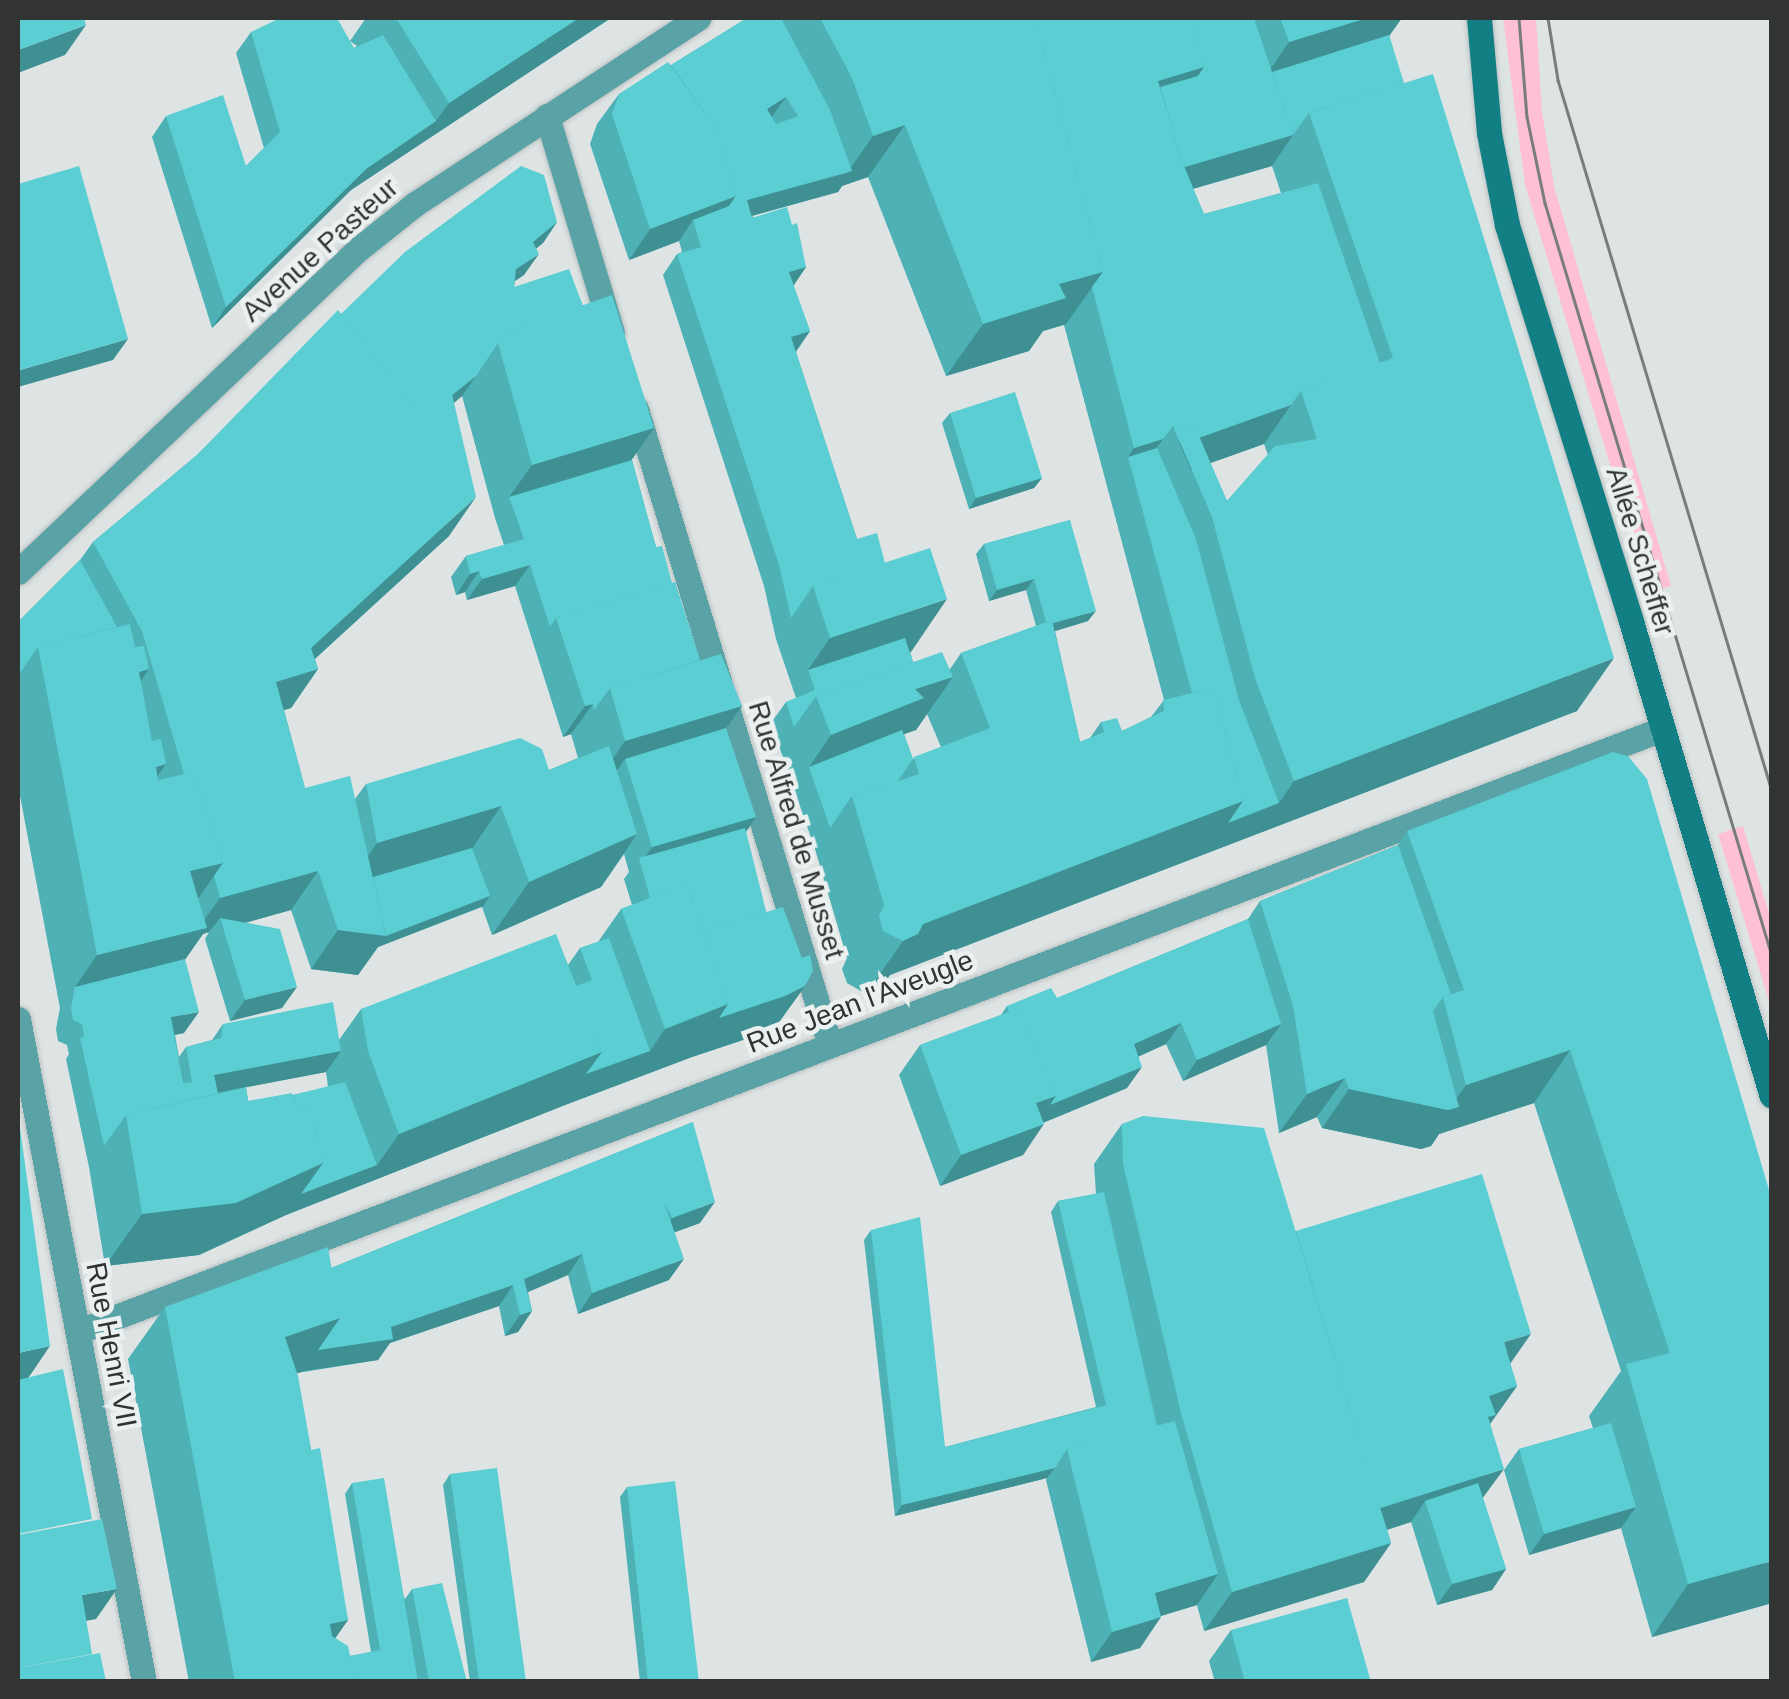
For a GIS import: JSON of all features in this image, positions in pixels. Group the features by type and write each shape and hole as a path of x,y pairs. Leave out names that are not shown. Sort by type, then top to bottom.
{"street":[{"name":"Avenue Pasteur","path":"18,572 361,247 414,204 698,18"},
{"name":"Allée Scheffer","path":"1478,18 1489,134 1507,225 1772,1096"},
{"path":"547,116 619,354"},
{"name":"Rue Alfred de Musset","path":"630,392 830,1045"},
{"name":"Rue Jean l'Aveugle","path":"79,1330 1662,729"},
{"name":"Rue Henri VII","path":"18,1019 144,1682"}],"shaded area":[{"path":"1503,18 1536,18 1542,111 1554,186 1671,586 1649,593 1525,185"},
{"path":"1743,826 1771,920 1771,1008 1718,834"}],"building":[{"path":"18,18 84,18 86,25 18,50"},
{"path":"290,18 337,18 354,48 383,35 436,121 366,169 226,307 166,116 223,95 246,166 280,132 251,32"},
{"path":"396,18 579,18 449,103"},
{"path":"747,18 781,18 830,110 852,171 747,200 752,218 787,207 792,225 797,223 806,267 789,272 810,331 791,337 857,539 877,533 885,563 813,586 791,618 779,565 677,254 701,247 693,220 729,206 736,196 717,130 671,65","holes":["786,97 798,116 776,124 767,109"]},
{"path":"820,18 1035,18 1103,272 1059,284 1066,298 983,324 905,125 873,136 852,78"},
{"path":"1035,18 1190,18 1204,67 1158,81 1182,161 1204,214 1318,183 1380,363 1301,391 1291,405 1199,438 1196,429 1173,426 1163,439 1134,448 1092,287 1103,272"},
{"path":"1190,18 1254,18 1293,135 1184,167 1160,87 1198,76 1204,67"},
{"path":"1280,18 1367,18 1289,42"},
{"path":"1389,35 1404,83 1309,113 1293,135 1272,72"},
{"path":"668,62 717,130 736,196 650,229 612,114 619,94"},
{"path":"1433,74 1614,658 1294,781 1255,678 1212,517 1173,426 1196,429 1227,501 1275,446 1317,439 1301,391 1393,358 1309,113"},
{"path":"79,166 128,339 20,370 18,184"},
{"path":"521,166 544,175 557,222 533,242 539,254 516,269 514,287 569,269 583,306 515,329 498,343 476,376 452,395 415,408 341,314 405,252"},
{"path":"612,295 654,428 532,465 498,343 515,329"},
{"path":"338,310 415,408 452,394 476,497 311,648 318,669 276,682 305,788 350,776 386,936 338,930 318,871 220,898 214,876 223,863 194,772 184,774 142,631 93,542 197,455"},
{"path":"1015,392 1042,478 976,498 950,413"},
{"path":"1157,448 1196,539 1239,700 1279,803 1228,823 1243,801 1214,688 1192,693 1128,457"},
{"path":"632,460 656,547 662,546 672,583 556,618 550,627 530,565 482,579 479,571 470,574 466,556 524,539 509,497"},
{"path":"1070,520 1096,611 1046,622 1034,579 997,590 984,544"},
{"path":"930,548 947,599 830,638 813,586"},
{"path":"80,560 117,627 38,647 18,676 18,622"},
{"path":"675,582 700,660 610,688 594,710 593,704 585,706 556,618"},
{"path":"1052,620 1080,742 1104,732 1101,722 1117,718 1122,731 1164,711 1163,700 1214,688 1243,801 923,924 918,934 903,941 883,931 879,916 884,905 852,796 919,774 914,757 990,728 961,653"},
{"path":"130,624 135,647 144,646 149,669 139,672 152,741 161,739 166,764 156,767 158,780 194,772 223,863 190,871 207,928 97,955 38,647"},
{"path":"905,638 913,662 816,696 794,727 786,702 815,690 808,670"},
{"path":"942,652 953,677 915,689 924,698 831,735 816,696"},
{"path":"721,654 742,706 625,741 610,688"},
{"path":"726,728 756,817 652,847 625,759"},
{"path":"902,730 913,759 898,781 852,796 830,828 809,767"},
{"path":"520,738 542,749 549,770 609,746 637,834 529,882 501,806 377,843 366,784"},
{"path":"1613,752 1628,756 1647,779 1772,1200 1772,1561 1688,1584 1626,1364 1670,1353 1570,1050 1466,1085 1443,997 1464,990 1407,831"},
{"path":"745,828 766,912 703,931 687,884 650,898 639,858"},
{"path":"1398,845 1451,994 1443,997 1433,1011 1459,1107 1448,1110 1349,1089 1345,1078 1307,1094 1293,1006 1260,901"},
{"path":"472,848 490,896 386,936 373,877"},
{"path":"687,884 728,1004 665,1029 621,909"},
{"path":"783,907 802,958 810,955 813,971 805,986 719,1018 728,1004 703,931"},
{"path":"220,918 280,929 297,987 245,1000"},
{"path":"1248,919 1281,1024 1197,1060 1181,1023 1134,1044 1142,1067 1050,1105 1056,1096 1019,1008 1009,1012 1007,1006 1051,988 1057,998"},
{"path":"556,934 602,1052 399,1134 368,1051 361,1009"},
{"path":"609,938 650,1051 586,1074 602,1052 576,986 592,980 580,948"},
{"path":"185,959 199,1012 171,1017 183,1083 192,1082 186,1047 221,1038 223,1024 333,1002 341,1051 214,1075 218,1093 126,1115 104,1146 80,1038 84,1037 82,1024 73,1020 75,987"},
{"path":"1019,1008 1056,1096 1036,1103 1044,1124 961,1155 920,1045"},
{"path":"345,1082 377,1165 301,1194 323,1163 310,1105 297,1108 293,1095"},
{"path":"246,1087 248,1101 292,1093 297,1108 310,1105 323,1163 236,1203 142,1214 126,1115"},
{"path":"18,1113 50,1346 18,1353"},
{"path":"1143,1116 1264,1128 1391,1543 1232,1592 1181,1413 1123,1164 1122,1124"},
{"path":"693,1122 715,1202 672,1218 664,1202 684,1259 592,1293 582,1254 524,1279 532,1311 520,1315 513,1285 391,1327 393,1339 318,1350 340,1318 331,1268"},
{"path":"1482,1174 1531,1334 1504,1342 1517,1386 1489,1396 1496,1415 1488,1417 1504,1469 1380,1508 1296,1231"},
{"path":"1104,1192 1157,1426 1067,1449 1055,1468 902,1505 871,1230 920,1217 945,1447 1106,1405 1058,1201"},
{"path":"328,1247 340,1318 285,1337 298,1376 311,1450 320,1448 348,1620 330,1624 332,1636 348,1646 354,1675 351,1682 235,1682 165,1307"},
{"path":"63,1369 92,1519 18,1534 18,1380"},
{"path":"1175,1421 1218,1574 1155,1593 1161,1617 1112,1632 1067,1449"},
{"path":"1611,1423 1636,1507 1544,1534 1519,1449"},
{"path":"497,1468 526,1682 479,1682 450,1474"},
{"path":"384,1478 418,1682 351,1682 354,1675 350,1656 380,1650 352,1483"},
{"path":"675,1481 699,1682 648,1682 627,1487"},
{"path":"1478,1483 1506,1569 1452,1584 1425,1501"},
{"path":"102,1519 117,1589 82,1595 92,1654 18,1668 18,1535"},
{"path":"442,1583 467,1682 429,1682 412,1589"},
{"path":"1347,1598 1371,1682 1245,1682 1231,1630"},
{"path":"100,1653 106,1682 18,1682 18,1668"}],"tram line":[{"path":"1519,18 1527,117 1545,203 1772,956"},
{"path":"1548,18 1558,80 1772,791"}]}
